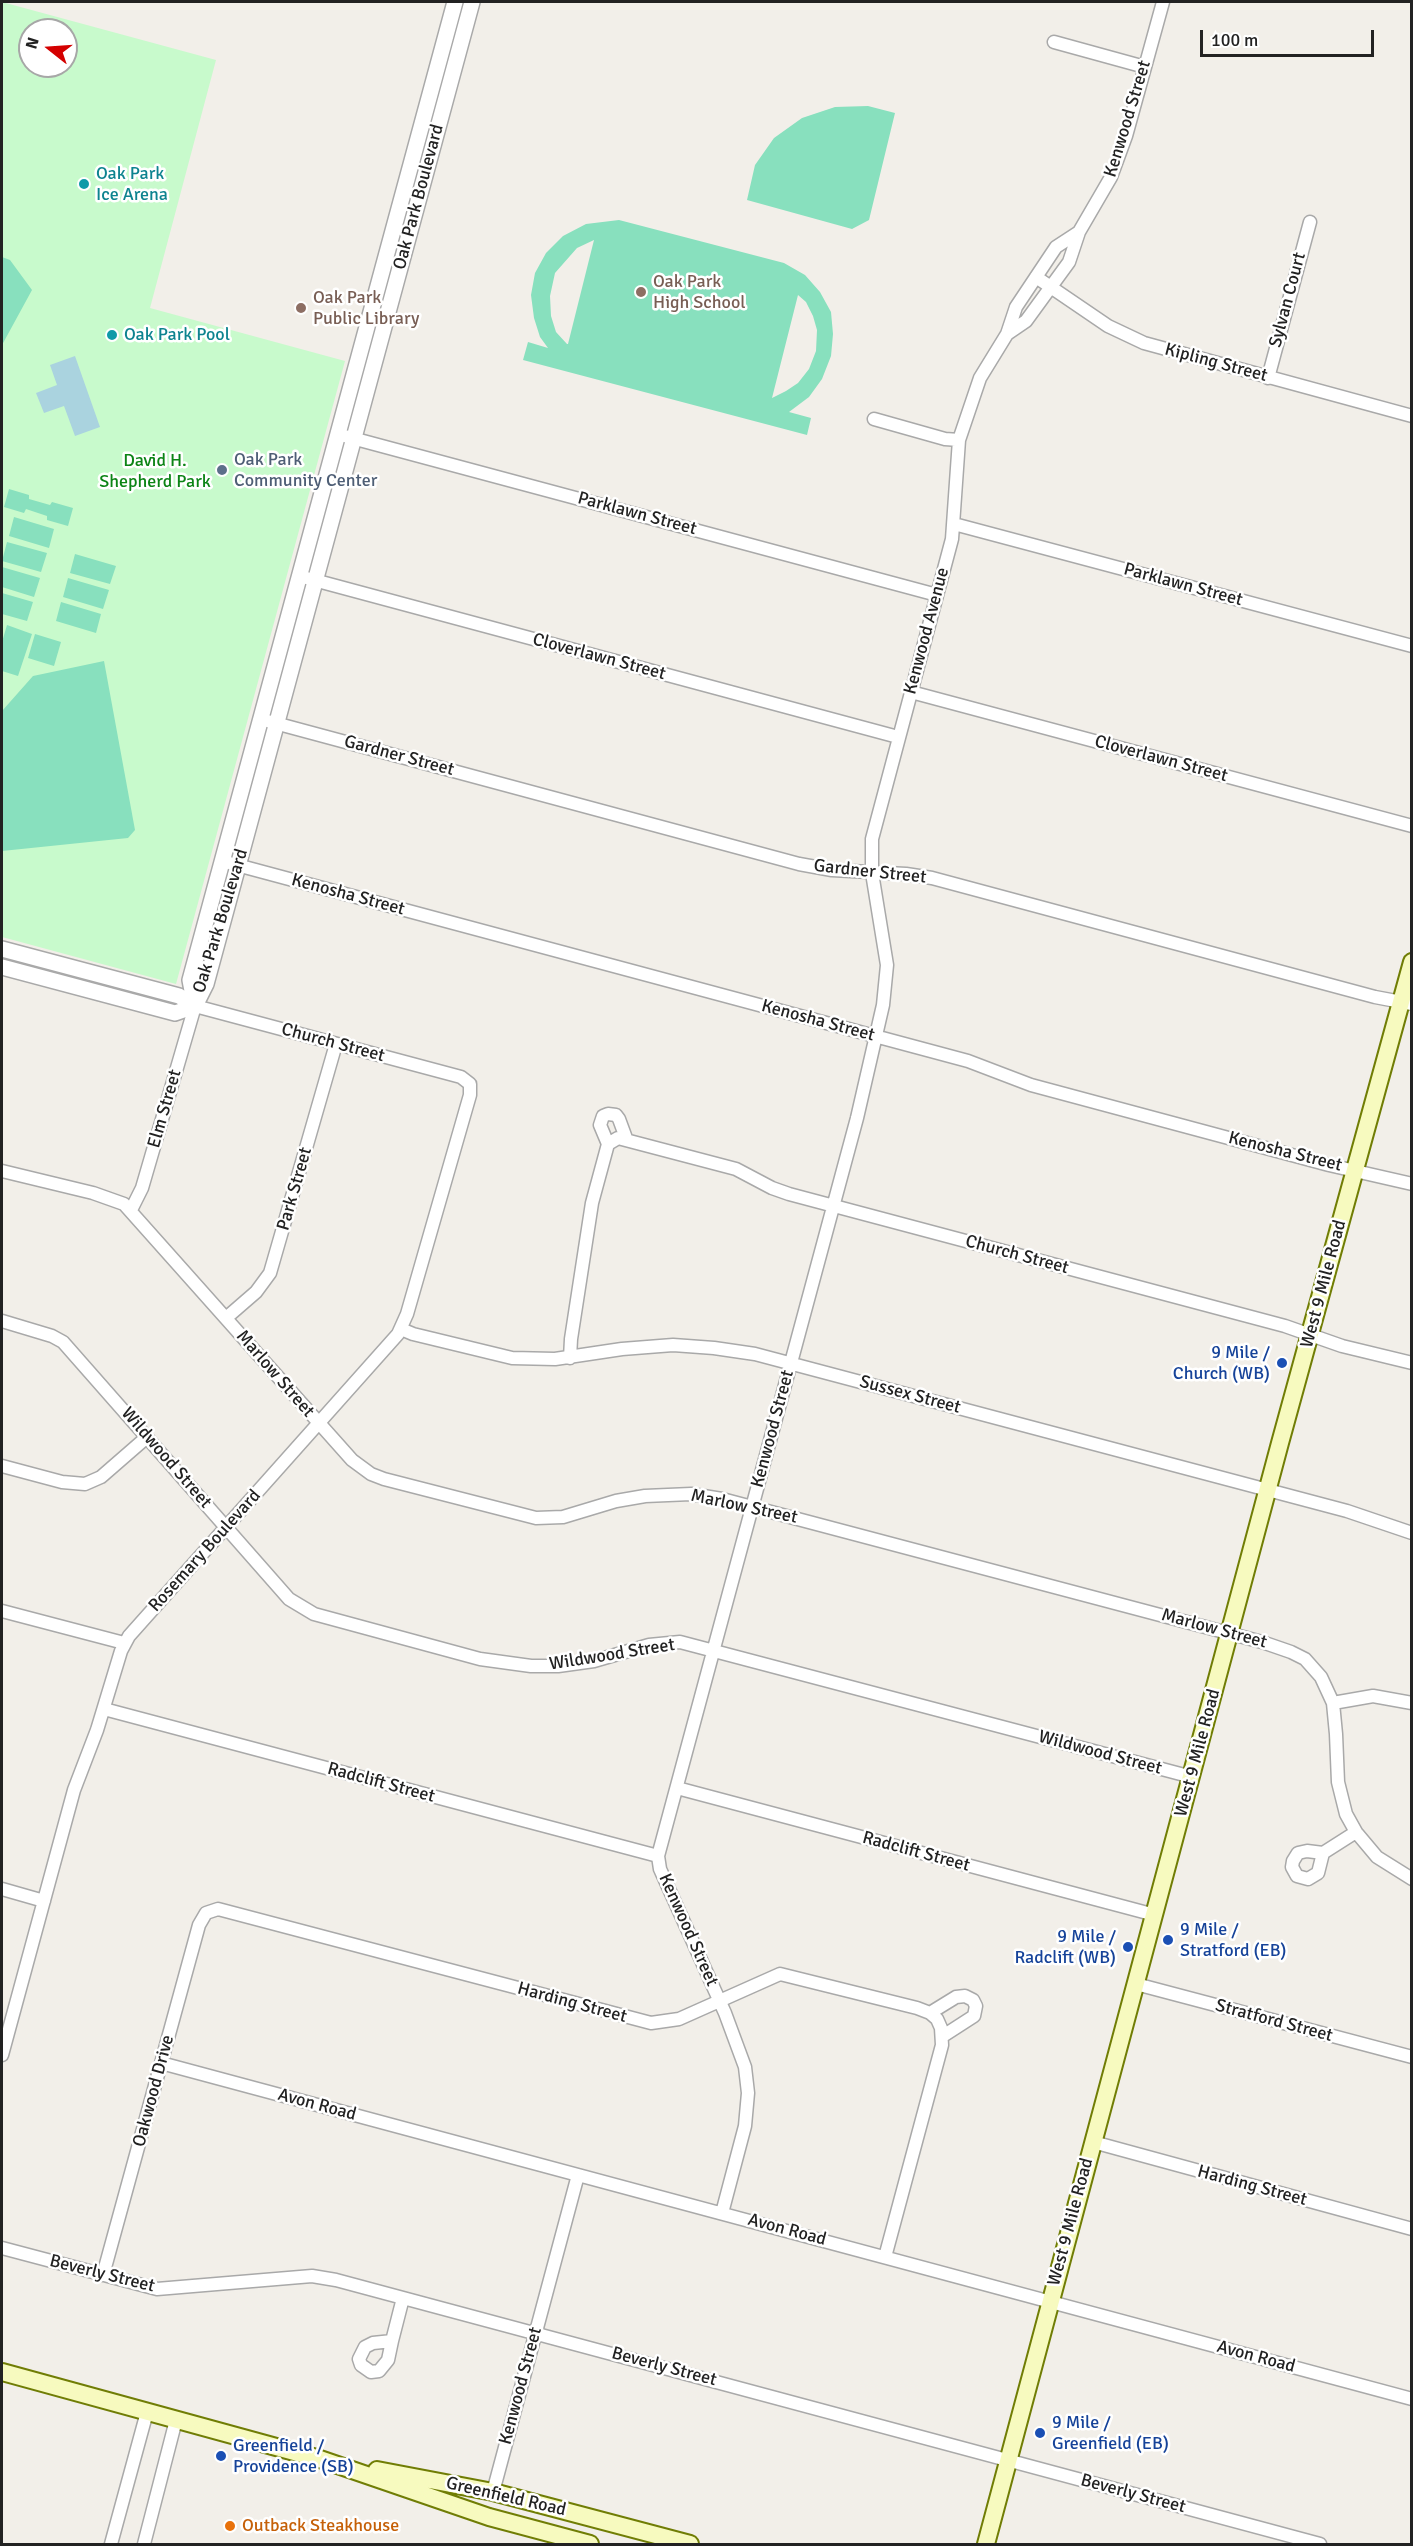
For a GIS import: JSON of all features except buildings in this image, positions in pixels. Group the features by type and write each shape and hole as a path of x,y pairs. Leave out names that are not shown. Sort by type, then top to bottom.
{"main road":[{"name":"West 9 Mile Road","path":"987,2544 1050,2301 1310,1334 1355,1170 1406,1003 1412,962"},
{"name":"Greenfield Road","path":"2,2372 321,2459 489,2517 586,2544"},
{"name":"Greenfield Road","path":"321,2459 493,2492 690,2544"}],"street":[{"name":"Oak Park Boulevard","path":"195,1006 190,980 455,2"},
{"name":"Oak Park Boulevard","path":"195,1006 206,984 472,2"},
{"name":"Kenwood Street","path":"1007,334 1026,321 1069,262 1079,232 1097,205 1117,163 1163,2"},
{"path":"1054,42 1145,67"},
{"name":"Sylvan Court","path":"1268,378 1310,222"},
{"name":"Kenwood Street","path":"954,524 959,440 980,378 1007,334 1016,308 1056,247 1079,232"},
{"name":"Kipling Street","path":"1036,277 1089,315 1125,335 1161,348 1412,416"},
{"path":"874,419 945,439 959,440"},
{"name":"Parklawn Street","path":"337,434 937,595"},
{"path":"321,492 338,496"},
{"name":"Parklawn Street","path":"954,524 1412,646"},
{"name":"Kenwood Avenue","path":"898,737 954,524"},
{"name":"Cloverlawn Street","path":"299,576 898,737"},
{"name":"Cloverlawn Street","path":"910,692 1412,826"},
{"name":"Gardner Street","path":"260,719 799,864 832,870 906,874 932,878 1375,997 1406,1003"},
{"name":"Kenwood Street","path":"722,2213 742,2137 748,2093 746,2067 720,2000 660,1869 658,1856 858,1118 876,1036 888,974 872,873 871,851 873,829 898,737"},
{"name":"Kenosha Street","path":"222,861 968,1061 1031,1085 1329,1166 1412,1184"},
{"name":"Church Street","path":"2,949 179,996 195,1006 461,1077 470,1084"},
{"path":"49,980 53,963"},
{"name":"Church Street","path":"2,967 175,1013 195,1006"},
{"path":"114,996 118,980"},
{"name":"Elm Street","path":"131,1210 142,1188 195,1006"},
{"name":"Park Street","path":"226,1318 256,1292 270,1273 336,1044"},
{"name":"Rosemary Boulevard","path":"2,2055 75,1790 104,1709 124,1643 390,1345 401,1329 470,1095 470,1084"},
{"path":"570,1358 590,1214 608,1144 613,1140 626,1138 616,1115 603,1116 600,1125 608,1144"},
{"name":"Church Street","path":"626,1138 736,1169 783,1192 1310,1334 1342,1346 1412,1363"},
{"name":"Marlow Street","path":"2,1171 115,1199 131,1210 319,1424 352,1460 371,1474 536,1518 557,1518 616,1501 670,1494 691,1494 752,1506 1277,1646 1305,1659 1321,1677 1333,1702 1338,1782 1346,1814 1356,1832 1377,1857 1412,1879"},
{"name":"Wildwood Street","path":"2,1321 41,1332 63,1342 289,1599 304,1610 480,1659 523,1666 558,1666 602,1660 662,1642 680,1642 1192,1777"},
{"name":"Sussex Street","path":"401,1329 433,1340 512,1358 570,1358 622,1348 674,1345 740,1351 1347,1511 1412,1533"},
{"path":"2,1466 69,1484 85,1484 101,1477 147,1437"},
{"path":"2,1611 124,1643"},
{"path":"1333,1702 1373,1696 1412,1703"},
{"name":"Radclift Street","path":"104,1709 658,1856"},
{"name":"Radclift Street","path":"677,1788 1155,1915"},
{"path":"1323,1853 1356,1832"},
{"path":"2,1889 44,1901"},
{"name":"Harding Street","path":"209,1910 226,1910 642,2022 657,2023 673,2020 775,1976 787,1974 930,2013"},
{"name":"Oakwood Drive","path":"103,2275 202,1917 209,1910"},
{"name":"Stratford Street","path":"1136,1984 1412,2057"},
{"path":"885,2257 943,2036 939,2023 930,2013 956,1997 965,1996 973,2000 976,2006 974,2016 943,2036"},
{"name":"Avon Road","path":"162,2063 1412,2399"},
{"name":"Harding Street","path":"1093,2142 1412,2229"},
{"name":"Kenwood Street","path":"493,2492 578,2175"},
{"name":"Beverly Street","path":"2,2248 165,2290 312,2276 336,2280 1320,2544"},
{"path":"392,2341 403,2298"},
{"path":"111,2544 147,2412"},
{"path":"144,2544 176,2420"}],"green space":[{"name":"David H. Shepherd Park","path":"2,2 61,18 18,18 18,78 78,78 78,23 216,60 150,308 345,361 176,984 2,937"},
{"path":"868,106 895,113 869,220 852,229 747,200 755,165 774,138 802,118 835,107"},
{"path":"619,220 784,263 805,275 820,292 831,312 833,334 831,356 822,379 809,397 789,412 811,418 807,435 523,360 528,342 548,348 540,337 534,318 531,295 535,273 546,253 563,236 586,224","holes":["594,240 568,344 567,344 556,332 551,316 550,296 555,273 577,248","798,295 806,302 813,316 817,330 816,351 809,369 798,383 772,398"]},
{"path":"2,257 10,260 32,290 2,345"},
{"path":"9,489 29,495 29,499 73,508 68,526 47,520 47,516 26,509 24,513 4,507"},
{"path":"14,517 54,529 49,548 9,536"},
{"path":"7,542 47,553 41,572 2,561"},
{"path":"75,554 116,566 110,584 70,573"},
{"path":"2,567 40,578 34,597 2,587"},
{"path":"68,578 109,590 103,609 63,597"},
{"path":"2,593 33,602 27,621 2,614"},
{"path":"61,602 101,614 96,633 56,621"},
{"path":"7,625 32,634 18,676 2,671 2,642"},
{"path":"35,634 61,642 54,666 28,658"},
{"path":"104,661 135,830 128,838 2,851 2,711 33,676"}],"water":[{"path":"75,356 100,427 75,436 64,406 44,413 36,393 57,385 50,365"}],"place":[{"name":"Oak Park Ice Arena","path":"84,184"},
{"name":"Oak Park High School","path":"641,292"},
{"name":"Oak Park Public Library","path":"301,308"},
{"name":"Oak Park Pool","path":"112,335"},
{"name":"Oak Park Community Center","path":"222,470"},
{"name":"9 Mile / Church (WB)","path":"1282,1363"},
{"name":"9 Mile / Stratford (EB)","path":"1168,1940"},
{"name":"9 Mile / Radclift (WB)","path":"1128,1947"},
{"name":"9 Mile / Greenfield (EB)","path":"1040,2433"},
{"name":"Greenfield / Providence (SB)","path":"221,2456"},
{"name":"Outback Steakhouse","path":"230,2526"}]}
